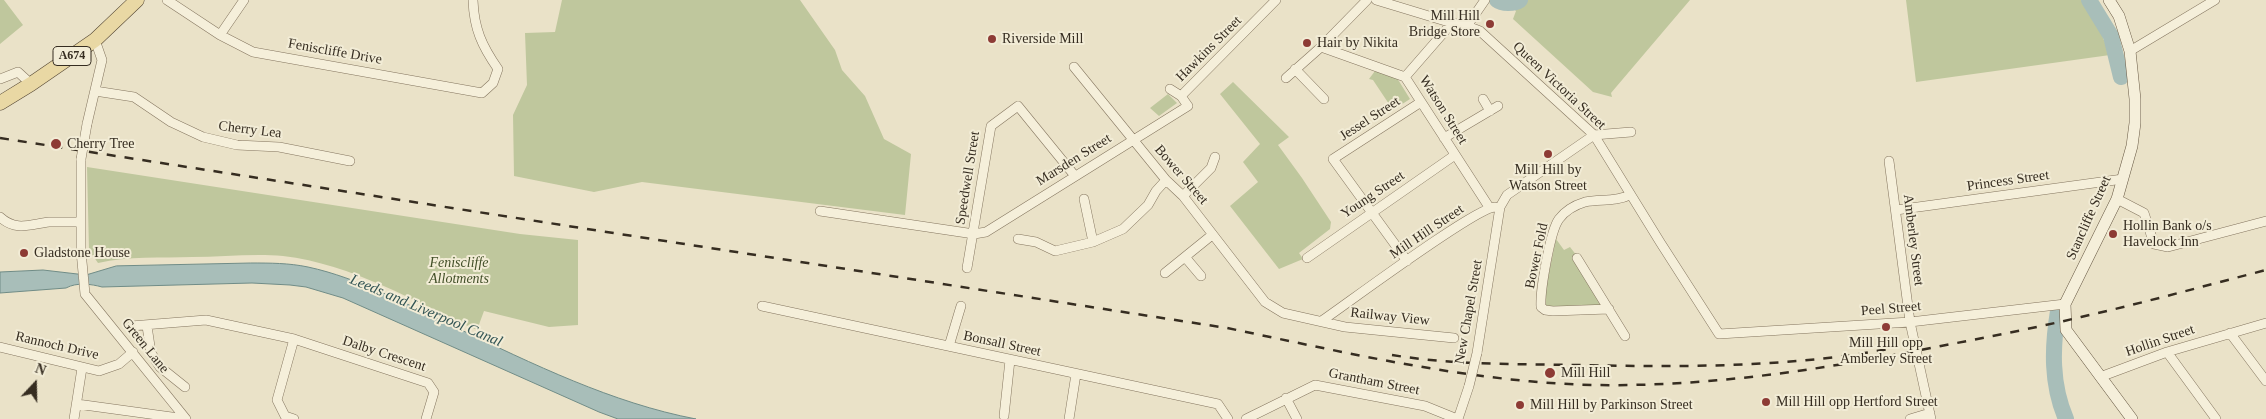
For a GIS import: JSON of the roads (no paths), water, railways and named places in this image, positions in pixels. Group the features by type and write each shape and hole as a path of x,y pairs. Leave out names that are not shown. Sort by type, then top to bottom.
{"main road":[{"name":"A674","path":"0,103 95,40 137,0"},
{"name":"Stancliffe Street","path":"2065,304 2117,199 2135,123 2135,98 2130,51 2119,16 2109,0"},
{"path":"2065,304 2066,330 2132,419"}],"street":[{"name":"Feniscliffe Drive","path":"167,0 220,35 254,52 482,93 492,83 498,69 482,47 474,17 473,0"},
{"path":"220,35 244,0"},
{"name":"Hawkins Street","path":"1182,96 1276,0"},
{"path":"1286,78 1321,47 1367,0"},
{"name":"Queen Victoria Street","path":"1376,0 1480,31 1594,135 1719,334"},
{"path":"2130,51 2215,0"},
{"path":"1467,26 1482,4"},
{"path":"1405,77 1452,24"},
{"path":"0,218 14,226 24,227 47,223 81,222 81,159 102,60 95,40"},
{"name":"Watson Street","path":"1321,47 1405,77 1489,208"},
{"name":"Bower Street","path":"1074,67 1166,180 1183,196 1265,302 1283,313 1323,320"},
{"path":"1295,69 1324,99"},
{"path":"0,79 18,72 31,84"},
{"path":"1170,90 1182,96"},
{"name":"Cherry Lea","path":"96,91 134,97 172,122 203,137 237,145 279,147 350,161"},
{"name":"Marsden Street","path":"974,234 986,232 1188,106 1182,96"},
{"path":"1482,99 1490,111"},
{"name":"Jessel Street","path":"1370,212 1334,160 1421,102"},
{"name":"Speedwell Street","path":"967,268 991,126 1018,106 1075,176"},
{"path":"1444,138 1498,106"},
{"path":"1500,207 1507,195 1594,135 1631,132"},
{"name":"Young Street","path":"1306,258 1370,212 1455,156"},
{"path":"1183,196 1211,168 1215,157"},
{"name":"Amberley Street","path":"1889,161 1910,322 1930,416"},
{"name":"Princess Street","path":"1896,210 2123,179"},
{"path":"1018,239 1036,242 1055,251 1093,242 1123,229 1148,205 1156,191 1166,180"},
{"name":"Bower Fold","path":"1609,309 1544,310 1541,306 1552,238 1559,218 1577,205 1595,201 1621,200 1630,195"},
{"path":"1084,199 1093,242"},
{"path":"2117,199 2144,213 2154,244 2168,247 2266,221"},
{"name":"Mill Hill Street","path":"1323,320 1407,261 1489,208 1500,207"},
{"name":"New Chapel Street","path":"1457,419 1469,386 1477,352 1500,207"},
{"path":"820,212 974,234"},
{"path":"1370,212 1407,261"},
{"name":"Green Lane","path":"81,222 81,269 85,294 186,419"},
{"path":"1165,273 1212,235"},
{"path":"1185,257 1201,276"},
{"path":"1578,258 1626,336"},
{"name":"Peel Street","path":"1719,334 1910,322 2065,304"},
{"name":"Bonsall Street","path":"762,306 1218,404 1228,419"},
{"path":"950,346 961,306"},
{"name":"Dalby Crescent","path":"131,326 206,320 294,339 428,383 434,392 426,419"},
{"name":"Railway View","path":"1323,320 1345,327 1454,338"},
{"name":"Hollin Street","path":"2100,377 2167,352 2266,323"},
{"path":"147,326 151,353 160,367 185,387"},
{"path":"2230,333 2266,381"},
{"path":"294,339 277,400 285,416 294,419"},
{"name":"Rannoch Drive","path":"0,347 99,371 109,369 133,352"},
{"path":"2167,352 2216,419"},
{"path":"1004,416 1010,360"},
{"path":"74,419 82,368"},
{"path":"1069,419 1076,374"},
{"name":"Grantham Street","path":"1246,419 1316,385 1425,406 1457,419"},
{"path":"1286,398 1297,419"},
{"path":"77,404 186,419"},
{"path":"1910,419 1930,416"}],"water":[{"path":"251,263 301,266 346,278 383,293 573,381 634,403 696,419 618,419 343,298 306,287 252,283 102,287 84,284 66,288 0,293 0,272 43,270 86,275 116,266"}],"waterway":[{"path":"1497,0 1508,3 1520,0"},
{"path":"2089,0 2111,36 2121,77"},
{"path":"2058,311 2054,366 2058,393 2066,419"}],"railway":[{"path":"0,138 1227,328 1409,365 1548,383 1594,385 1681,383 1725,380 1812,369 2046,325 2266,270"},
{"path":"1392,355 1438,361 1485,363 1694,366 1811,360 1888,349"}],"place":[{"name":"Mill Hill Bridge Store","path":"1490,24"},
{"name":"Riverside Mill","path":"992,39"},
{"name":"Hair by Nikita","path":"1307,43"},
{"name":"Cherry Tree","path":"56,144"},
{"name":"Mill Hill by Watson Street","path":"1548,154"},
{"name":"Hollin Bank o/s Havelock Inn","path":"2113,234"},
{"name":"Gladstone House","path":"24,253"},
{"name":"Mill Hill opp Amberley Street","path":"1886,327"},
{"name":"Mill Hill","path":"1550,373"},
{"name":"Mill Hill opp Hertford Street","path":"1766,402"},
{"name":"Mill Hill by Parkinson Street","path":"1520,405"}],"park label":[{"name":"Feniscliffe Allotments","path":"459,272"}],"water label":[{"name":"Leeds and Liverpool Canal","path":"426,311"}]}
